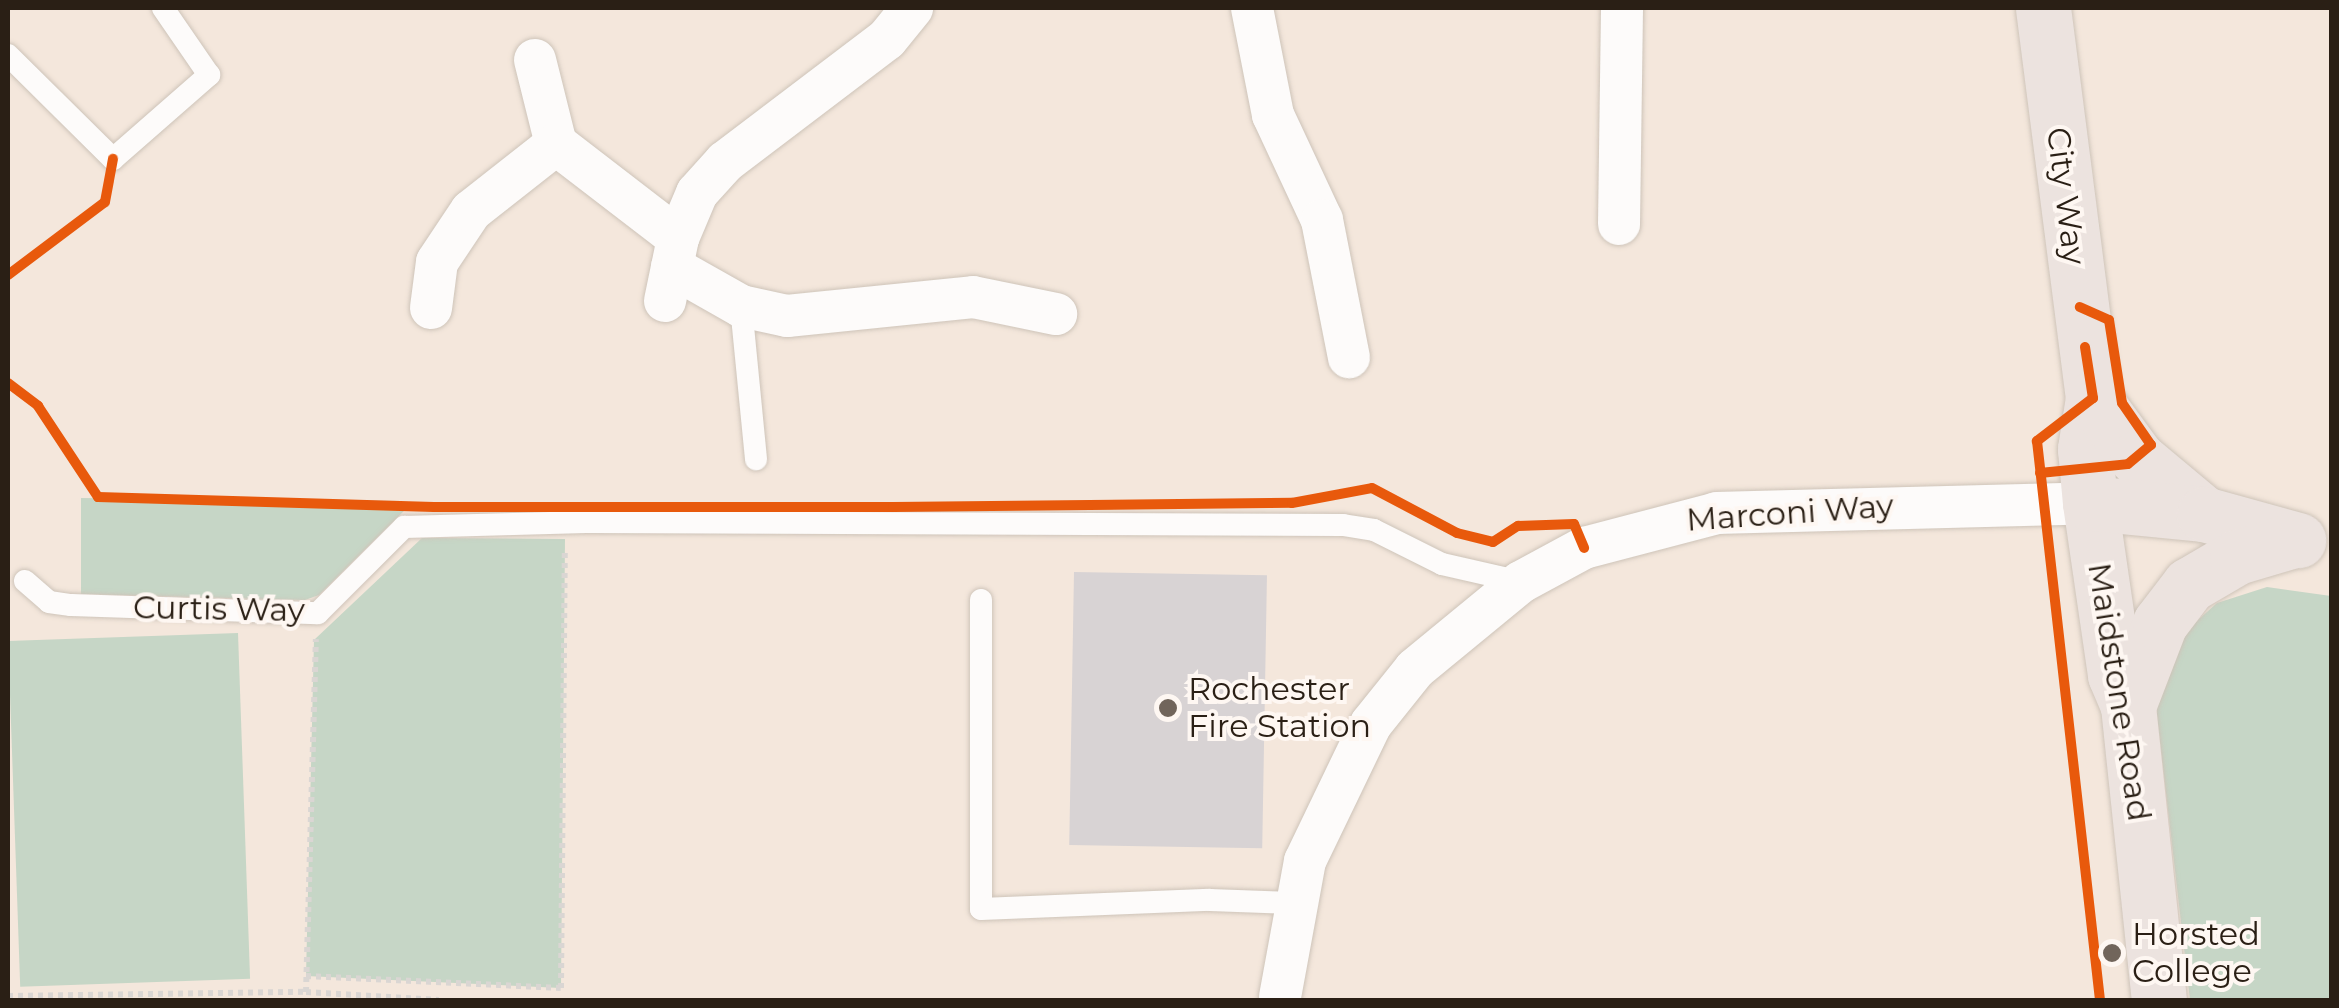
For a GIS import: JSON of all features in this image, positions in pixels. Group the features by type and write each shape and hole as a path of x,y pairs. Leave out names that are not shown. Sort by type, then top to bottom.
{"main road":[{"name":"City Way","path":"2043,8 2092,398 2085,449 2090,503"},
{"path":"2092,398 2137,458 2204,514"},
{"path":"2090,503 2204,514 2313,542"},
{"name":"Maidstone Road","path":"2090,503 2114,676 2128,706 2159,1000"},
{"path":"2128,706 2160,623 2189,586 2237,557 2313,542"}],"street":[{"path":"671,268 697,193 725,162 887,39 912,8"},
{"path":"1252,8 1272,116 1322,220 1349,357"},
{"path":"1619,224 1622,8"},
{"path":"534,60 556,144 671,268 741,306 787,316 973,296 1056,314"},
{"path":"431,308 436,262 471,211 556,144"},
{"name":"Marconi Way","path":"1280,999 1292,903 1338,780 1371,724 1415,669 1521,582 1584,548 1717,513 2090,503"}],"lane":[{"path":"8,54 113,159 209,75 163,8"},
{"path":"741,306 756,459"},
{"name":"Curtis Way","path":"25,581 48,602 70,605 318,613 404,527 428,522 1343,524 1374,530 1442,564 1521,582"},
{"path":"982,600 981,909 1210,900 1292,903"}],"path":[{"path":"306,976 562,988 566,538"},
{"path":"306,992 314,640 328,627"},
{"path":"8,996 306,992 440,1000"}],"green space":[{"path":"81,498 401,501 408,507 319,595 305,600 81,594"},
{"path":"422,538 565,539 561,988 306,976 314,640"},
{"path":"2267,587 2331,596 2331,1000 2190,1000 2154,689 2179,637 2217,603"},
{"path":"238,633 250,979 20,987 8,641"}],"building":[{"name":"Rochester Fire Station","path":"1074,572 1267,575 1262,848 1069,845"}],"cycle path":[{"path":"8,275 105,202 113,159"},
{"path":"2040,473 2128,464 2151,445 2122,403 2109,320 2080,307"},
{"path":"2085,347 2093,398 2037,441 2100,1000"},
{"path":"8,383 38,406 98,497 434,507 893,507 1292,503 1372,488 1457,533 1493,542 1518,526 1574,524 1584,548"}],"place":[{"name":"Rochester Fire Station","path":"1168,708"},
{"name":"Horsted College","path":"2112,953"}]}
